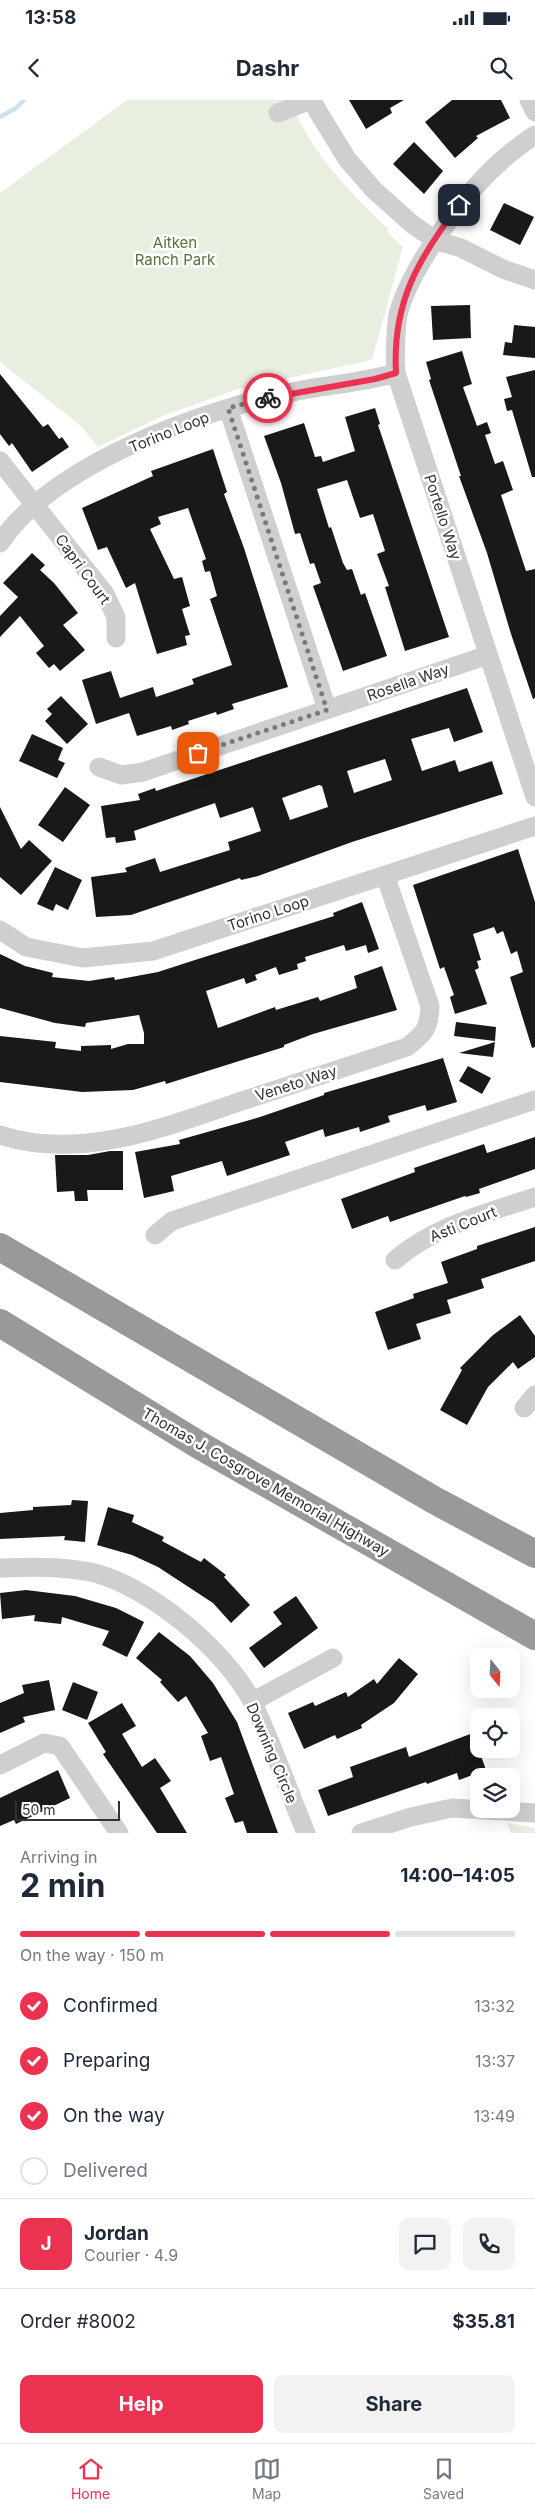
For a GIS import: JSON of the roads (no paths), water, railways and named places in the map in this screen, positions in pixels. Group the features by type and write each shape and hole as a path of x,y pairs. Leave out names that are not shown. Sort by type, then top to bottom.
{"highway":[{"path":"0,1247 426,1496 535,1554"},
{"name":"Thomas J. Cosgrove Memorial Highway","path":"0,1323 198,1445 535,1636"}],"street":[{"path":"278,113 311,100 330,136 360,175 405,218 435,240 460,248 504,269 535,280"},
{"path":"529,100 535,112"},
{"name":"Portello Way","path":"535,135 515,148 468,193 435,240 406,290 399,314 394,344 396,373 535,797"},
{"name":"Torino Loop","path":"0,543 35,505 84,469 165,430 228,408 288,393 375,379 396,373"},
{"path":"228,408 327,710"},
{"name":"Capri Court","path":"0,461 105,594 116,617 116,638"},
{"name":"Rosella Way","path":"99,767 121,775 143,772 488,655"},
{"name":"Torino Loop","path":"0,930 26,947 83,958 153,950 535,826"},
{"name":"Veneto Way","path":"0,1135 72,1145 139,1135 407,1047 421,1036 430,1024 430,1006 385,875"},
{"path":"155,1235 172,1221 535,1100"},
{"name":"Asti Court","path":"395,1260 408,1248 448,1227 535,1196"},
{"name":"Downing Circle","path":"0,1568 52,1566 92,1573 129,1587 167,1610 205,1642 233,1672 252,1702 306,1833"},
{"path":"252,1702 333,1658"},
{"path":"0,1765 44,1743 60,1746 118,1833"},
{"path":"361,1833 411,1817 452,1808 535,1813"}],"waterway":[{"path":"0,117 16,108 24,100"}],"park label":[{"name":"Aitken Ranch Park","path":"175,250"}]}
